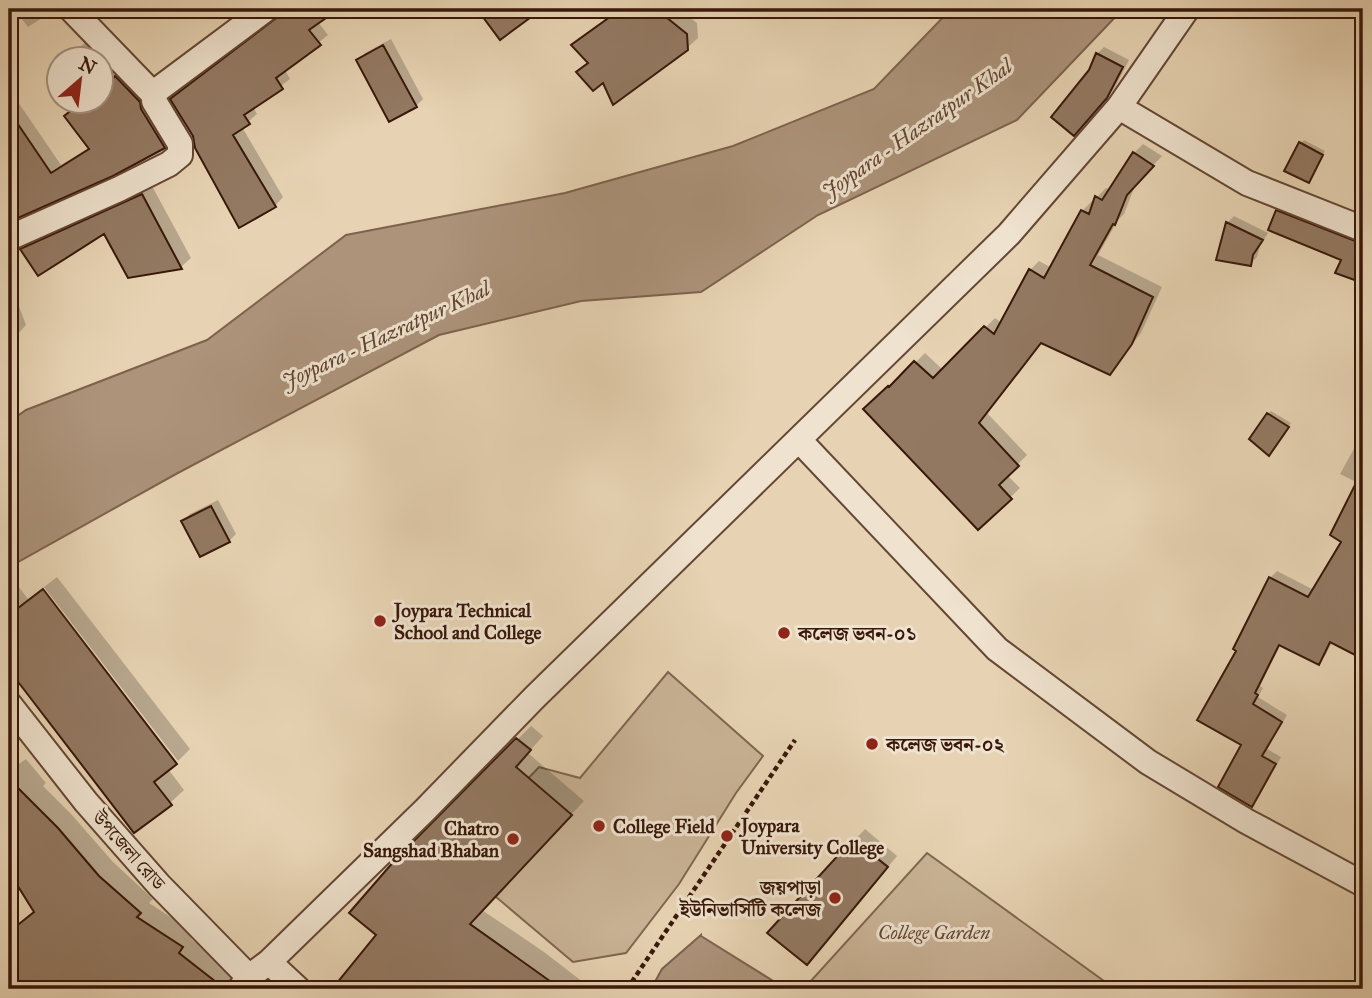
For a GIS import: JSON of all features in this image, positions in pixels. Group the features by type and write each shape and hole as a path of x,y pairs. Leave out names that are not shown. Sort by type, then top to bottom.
{"street":[{"path":"71,9 154,95"},
{"path":"9,238 119,189 169,164 180,155 180,144 154,101 156,91 266,9"},
{"path":"252,976 416,819 535,697 1009,234 1119,107 1187,9"},
{"path":"1119,107 1247,183 1363,229"},
{"path":"799,440 997,649 1148,762 1246,821 1363,884"},
{"name":"উপজেলা রোড","path":"9,704 95,812 159,885 252,976 298,989"}],"path":[{"path":"627,989 795,740"}],"green space":[{"name":"College Field","path":"668,672 763,756 736,793 679,884 626,953 573,962 451,859 539,767 580,778"},
{"name":"College Garden","path":"927,853 1115,989 819,989 809,983"}],"water":[{"name":"Joypara - Hazratpur Khal","path":"951,9 1123,9 1017,120 818,215 701,292 581,301 439,335 176,474 9,567 9,422 26,410 207,340 346,235 565,193 733,146 874,89"},
{"path":"701,935 786,989 651,989 662,969"}],"building":[{"path":"288,9 339,9 309,30 321,45 276,78 283,89 244,115 250,124 233,135 276,207 239,228 195,148 193,136 170,99"},
{"path":"477,9 542,9 500,40"},
{"path":"621,9 656,9 687,34 688,50 613,105 603,83 593,91 576,72 588,63 571,45"},
{"path":"383,45 417,107 389,122 356,60"},
{"path":"1096,53 1123,67 1107,98 1074,136 1051,117 1089,70"},
{"path":"116,77 140,102 141,109 165,148 113,176 9,222 9,111 51,173 89,149 64,116 116,116"},
{"path":"1299,142 1323,155 1309,183 1284,171"},
{"path":"1133,152 1154,166 1127,195 1115,225 1113,224 1090,265 1153,297 1132,344 1110,375 1041,343 979,423 1019,466 999,485 1012,499 978,530 863,409 914,361 933,378 984,326 994,334 1029,269 1044,278 1081,210 1089,214 1095,196 1102,200"},
{"path":"142,194 182,269 128,278 104,234 38,276 20,249"},
{"path":"1276,210 1363,244 1363,283 1335,273 1341,260 1268,230"},
{"path":"1226,222 1263,240 1253,255 1251,266 1216,260"},
{"path":"1267,413 1289,427 1269,456 1249,439"},
{"path":"1363,469 1363,659 1330,642 1319,665 1279,645 1255,693 1258,695 1253,704 1282,722 1262,756 1276,764 1252,807 1218,787 1241,745 1197,720 1236,651 1233,649 1269,577 1308,597 1341,542 1330,535"},
{"path":"211,506 230,542 200,557 181,521"},
{"path":"43,589 177,764 154,782 172,805 134,833 9,670 9,615"},
{"path":"516,738 531,750 516,767 572,815 470,924 561,989 332,989 376,935 349,913 395,860"},
{"path":"9,779 58,828 99,876 141,913 137,917 183,947 179,953 225,989 9,989 9,932 34,912 9,872"},
{"path":"853,839 888,867 807,965 767,933"}],"place":[{"name":"Joypara Technical School and College","path":"380,621"},
{"name":"কলেজ ভবন-০১","path":"784,633"},
{"name":"কলেজ ভবন-০২","path":"872,744"},
{"name":"College Field","path":"599,826"},
{"name":"Joypara University College","path":"727,836"},
{"name":"Chatro Sangshad Bhaban","path":"513,839"},
{"name":"জয়পাড়া ইউনিভার্সিটি কলেজ","path":"835,898"}]}
